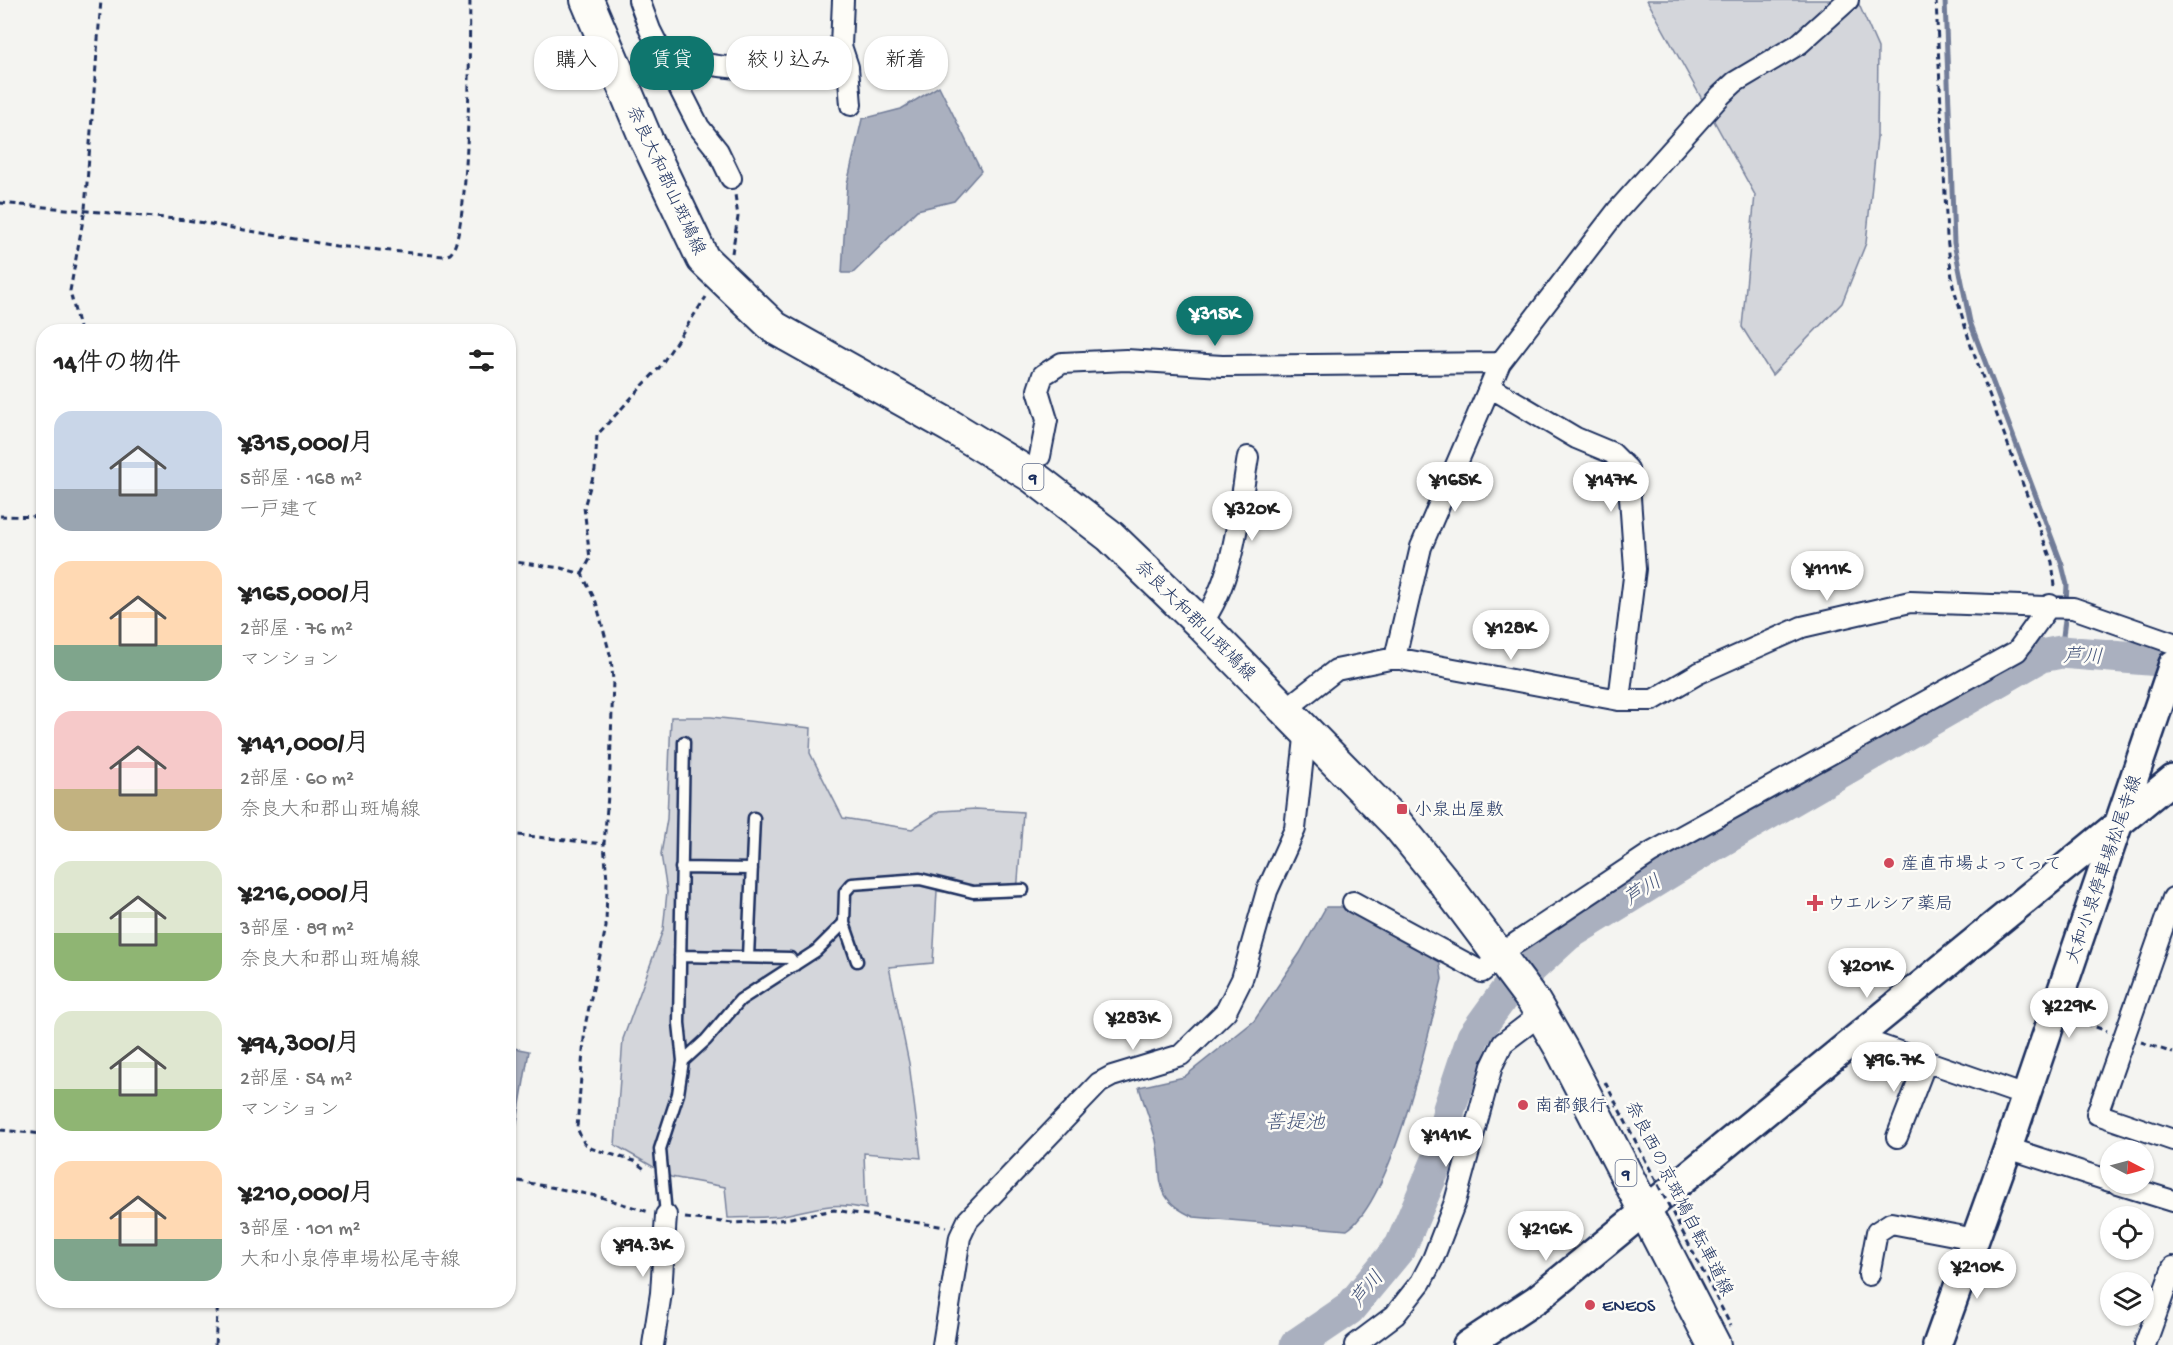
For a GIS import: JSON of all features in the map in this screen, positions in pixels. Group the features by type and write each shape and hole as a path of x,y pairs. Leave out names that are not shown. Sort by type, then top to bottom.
{"main road":[{"name":"奈良大和郡山斑鳩線","path":"587,0 646,139 703,259 775,328 950,426 1032,476 1110,536 1296,719 1397,824 1504,960 1537,1008 1645,1210 1723,1336"}],"street":[{"path":"639,0 654,36"},
{"path":"841,36 843,0"},
{"path":"1395,658 1421,547 1500,363 1617,212 1721,95 1735,82 1799,44 1848,0"},
{"path":"680,90 699,127 718,151 731,178"},
{"path":"850,90 851,105"},
{"path":"1040,456 1047,420 1038,390 1043,375 1062,363 1126,360 1222,366 1500,363"},
{"path":"1490,387 1576,438 1612,453 1628,469 1635,569 1619,700"},
{"path":"1201,624 1208,615 1224,577 1235,533 1248,456"},
{"path":"943,1345 962,1229 1099,1083 1112,1076 1181,1055 1226,1011 1242,979 1267,891 1295,829 1296,719 1336,670 1395,658 1619,700 1653,700 1699,673 1802,627 1910,602 2050,605 2073,608 2173,643"},
{"path":"1353,902 1482,972 1504,960 1651,854 2017,651 2050,605"},
{"name":"大和小泉停車場松尾寺線","path":"1937,1345 2008,1148 2170,673"},
{"path":"1467,1345 1537,1299 2173,778"},
{"path":"2173,898 2097,1114 2173,1140"},
{"path":"1355,1345 1395,1315 1421,1282 1433,1259 1455,1202 1492,1066 1503,1043 1537,1008"},
{"path":"1857,1037 2026,1096"},
{"path":"1897,1137 1926,1062"},
{"path":"2008,1148 2100,1178"},
{"path":"2150,1194 2173,1201"},
{"path":"653,1345 661,1293 666,1215"},
{"path":"1869,1275 1877,1233 1891,1224 1975,1239"},
{"path":"2145,1345 2173,1267"}],"lane":[{"path":"666,1215 660,1149 678,1094 683,1060 679,1023 684,742"},
{"path":"748,957 754,818"},
{"path":"681,868 752,869"},
{"path":"857,961 844,923 845,892 852,884 920,879 973,892 1023,890"},
{"path":"683,1060 706,1040 740,1000 816,951 844,923"},
{"path":"680,956 790,958 795,965"}],"path":[{"path":"78,324 70,291 85,209 101,0"},
{"path":"0,203 187,220 360,249 444,256 450,254 457,242 465,176 470,0"},
{"path":"1936,0 1947,237 1953,286 1971,346 2052,562 2055,588 2050,605"},
{"path":"731,178 738,217 731,255"},
{"path":"582,574 590,559 584,507 594,470 597,435 659,368 711,288"},
{"path":"0,516 36,517"},
{"path":"516,562 561,568 582,574 596,602 613,680 610,771 603,844 607,880 606,919 585,1026 577,1128 584,1143 590,1148 634,1161 665,1193"},
{"path":"516,835 603,844"},
{"name":"奈良西の京斑鳩自転車道線","path":"1605,1082 1723,1336"},
{"path":"0,1130 36,1133"},
{"path":"516,1181 597,1196 631,1209 734,1223 774,1221 834,1210 962,1229"},
{"path":"215,1345 217,1308"}],"shaded area":[{"path":"1647,0 1857,0 1878,48 1877,137 1866,243 1842,303 1772,375 1742,327 1755,195"},
{"path":"671,717 711,717 811,728 810,753 843,818 912,829 940,811 976,809 1023,812 1017,894 972,896 937,891 933,963 889,967 909,1063 921,1158 864,1153 866,1209 843,1205 779,1216 728,1218 725,1187 671,1177 615,1145 623,1039 663,930 667,892 661,854 667,819"}],"water":[{"path":"932,90 941,90 981,171 954,201 917,210 853,273 842,273 847,184 862,119 901,109"},
{"name":"菩提池","path":"1326,907 1347,907 1439,958 1442,979 1418,1075 1394,1152 1364,1213 1347,1230 1194,1217 1180,1210 1165,1194 1160,1176 1156,1140 1139,1087 1184,1077 1254,1021 1300,953"},
{"path":"516,1048 529,1051 516,1128"}],"waterway":[{"path":"1945,0 1954,243 1970,322 2062,565 2067,585 2066,603"},
{"path":"2061,652 2066,612"},
{"name":"芦川","path":"1296,1345 1349,1309 1401,1246 1440,1155 1449,1109 1473,1037 1507,990 1567,935 1710,847 2041,656 2061,652 2173,661"}],"place":[{"name":"小泉出屋敷","path":"1402,809"},
{"name":"産直市場よってって","path":"1889,863"},
{"name":"ウエルシア薬局","path":"1815,903"},
{"name":"南都銀行","path":"1523,1105"},
{"name":"ENEOS","path":"1590,1305"}]}
